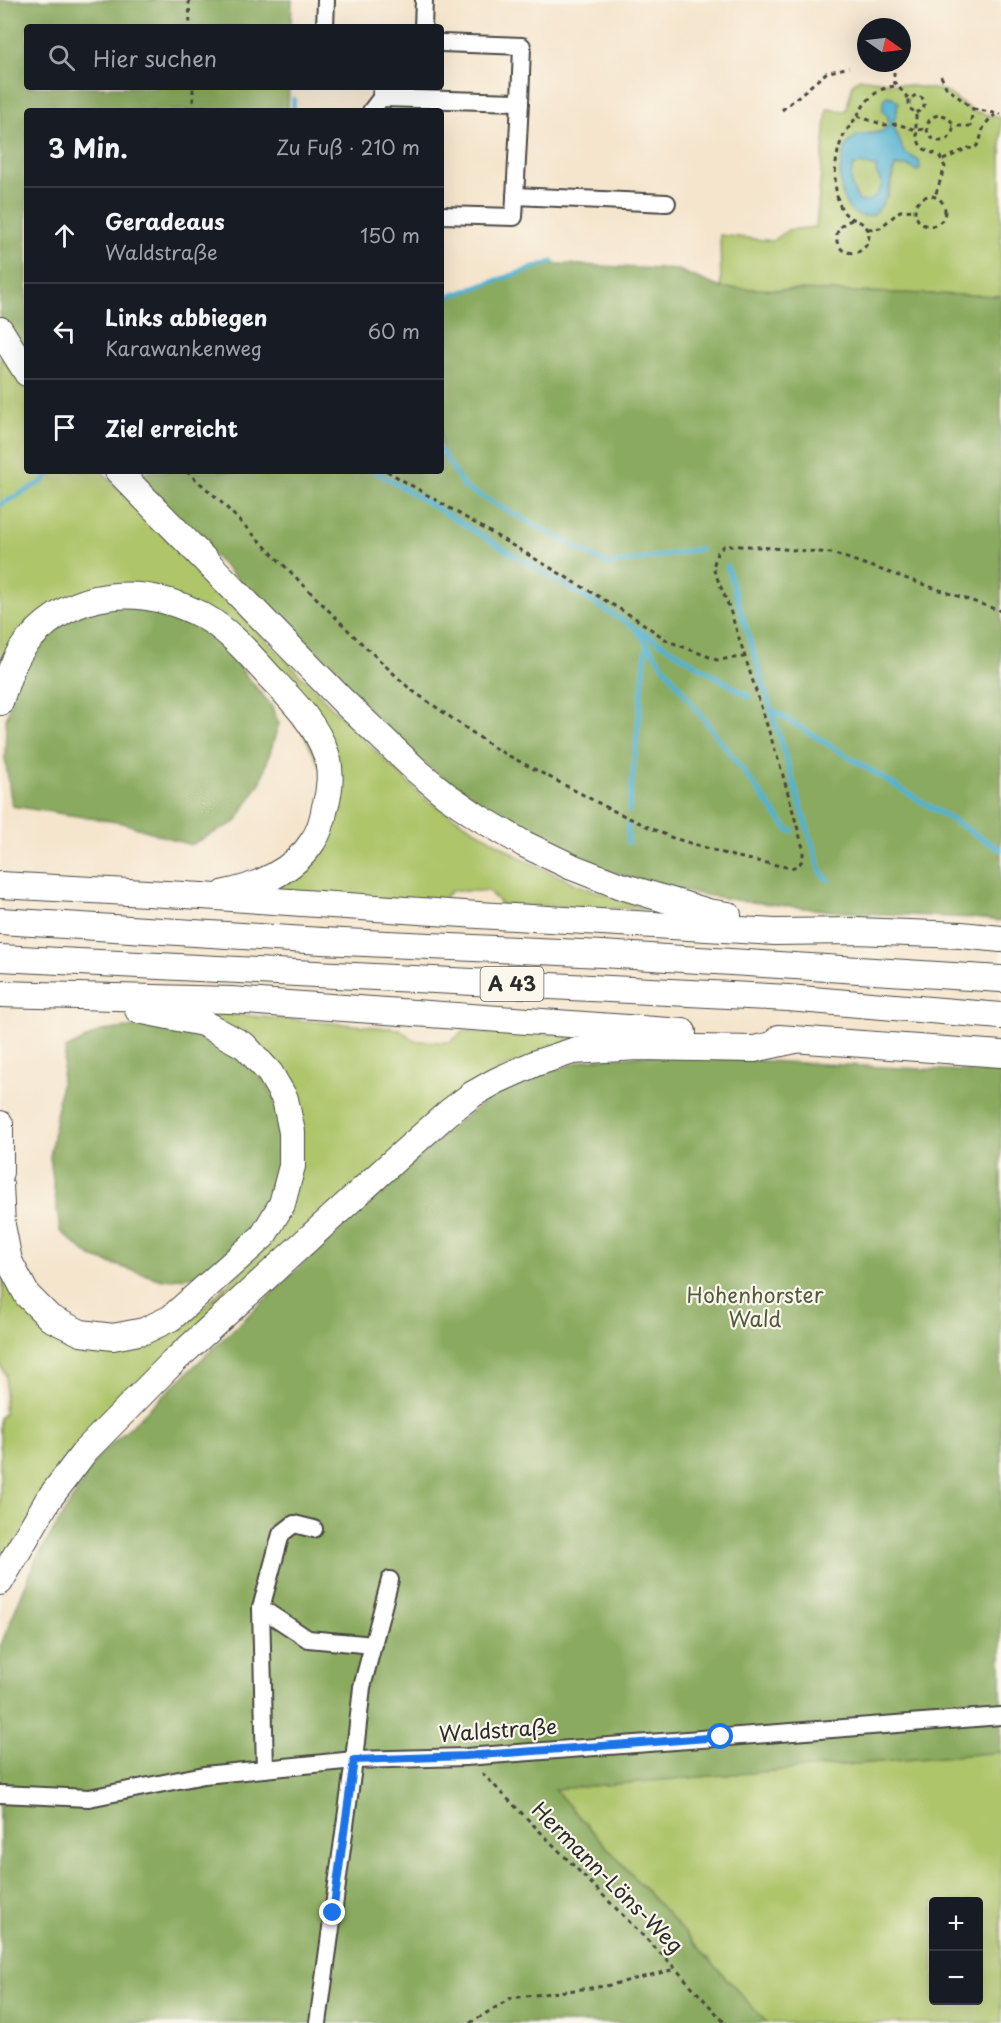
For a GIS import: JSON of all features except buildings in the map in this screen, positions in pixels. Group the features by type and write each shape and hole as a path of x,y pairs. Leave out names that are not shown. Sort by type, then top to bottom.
{"highway":[{"path":"0,330 24,368"},
{"path":"121,474 344,702 417,771 478,817 524,844 573,867 618,885 666,900 708,912 754,919 819,924 856,931"},
{"path":"0,702 12,667 27,641 62,611 87,600 115,595 148,598 177,606 203,616 249,654 301,711 316,732 327,755 330,790 321,824 313,841 299,858 273,876 240,890 202,896"},
{"path":"10,886 775,932 856,931 1001,939"},
{"name":"A 43","path":"12,922 322,941 602,954 1001,979"},
{"name":"A 43","path":"11,958 788,998 1001,1016"},
{"path":"12,994 231,1000 1001,1054"},
{"path":"0,1185 2,1225 9,1261 27,1295 50,1318 60,1323 81,1333 112,1337 144,1331 171,1318 263,1236 282,1204 292,1166 292,1132 285,1099 270,1073 245,1046 203,1023 76,996"},
{"path":"0,1582 48,1500 86,1450 190,1346 397,1158 473,1094 536,1063 573,1051 638,1047 754,1049 795,1040"},
{"path":"0,1124 0,1172"}],"street":[{"path":"325,24 326,0"},
{"path":"423,24 424,0"},
{"path":"444,43 522,45 514,217 444,215"},
{"path":"378,99 520,102"},
{"path":"515,196 667,203"},
{"path":"265,1769 261,1608 281,1534 294,1524 314,1529"},
{"path":"318,2023 362,1688 390,1580"},
{"path":"261,1608 308,1639 374,1645"},
{"name":"Waldstraße","path":"0,1794 89,1798 204,1775 354,1760 466,1756 1001,1716"}],"path":[{"path":"189,0 190,24"},
{"path":"782,110 826,74 849,67"},
{"path":"894,72 896,86 909,99 909,108 916,113"},
{"path":"940,76 946,87 973,110 995,115 1001,114"},
{"path":"852,220 843,212 836,190 841,144 870,96 885,87 896,86"},
{"path":"193,90 193,108"},
{"path":"909,99 916,95 925,102 923,109 916,113"},
{"path":"952,126 970,126 973,110"},
{"path":"916,113 916,130 920,145 925,151 939,154 945,166 935,196"},
{"path":"938,115 949,119 952,126 949,136 940,140 931,137 927,129 928,121 938,115"},
{"path":"943,160 968,148 974,149 979,144 982,128 995,115"},
{"path":"857,116 885,125 897,124 916,130 927,129"},
{"path":"928,195 935,196 945,206 945,214 942,221 928,226 916,218 916,203 928,195"},
{"path":"868,229 867,244 855,253 841,249 837,242 836,234 845,222 858,221 868,229 880,228 900,211 915,210"},
{"path":"189,474 216,497 410,689 496,748 612,810 670,837 733,856 791,868 799,865 803,859 803,848 782,772 729,607 713,568 717,553 724,546 832,553 1001,611"},
{"path":"392,474 625,612 668,641 717,660 744,657"},
{"name":"Hermann-Löns-Weg","path":"466,1756 676,1969 725,2023"},
{"path":"470,2023 511,1998 606,1986 676,1969"}],"green space":[{"path":"0,0 292,0 291,24 24,24 24,90 289,90 288,108 24,108 24,353 0,317"},
{"path":"859,78 945,91 973,111 1001,118 1001,296 721,288 720,235 773,241 788,230 816,227 827,109 846,111 853,84","holes":["892,97 898,102 896,117 892,122 904,152 919,161 920,170 917,171 909,166 895,167 888,196 873,215 842,195 840,176 842,158 850,144 857,138 883,131 888,127 888,116 883,111 884,106"]},
{"path":"859,164 877,167 876,172 882,184 874,198 867,202 859,202 852,188 853,166"},
{"path":"543,263 678,270 721,288 1001,296 1001,921 841,912 742,901 674,890 605,870 538,843 422,762 131,474 444,474 444,299"},
{"path":"0,357 24,386 24,474 104,474 353,729 425,799 524,860 578,885 647,909 502,905 488,891 451,891 440,902 267,894 338,802 266,660 0,672"},
{"path":"126,603 189,619 242,659 239,667 271,705 279,724 261,781 236,822 190,845 123,823 12,806 5,758 6,721 14,686 31,654 70,617"},
{"path":"191,1011 400,1029 414,1041 450,1042 464,1031 625,1036 503,1067 167,1357 0,1562 0,1417 4,1414 6,1375 0,1365 3,1280 29,1314 84,1343 120,1350 185,1326 270,1243"},
{"path":"162,1024 198,1033 226,1045 254,1067 273,1096 281,1121 283,1170 260,1223 207,1275 162,1280 91,1257 60,1231 50,1157 66,1049 101,1031"},
{"name":"Hohenhorster Wald","path":"647,1055 1001,1073 1001,1752 554,1789 767,2023 0,2023 0,1647 36,1559 97,1458 455,1124 489,1099 533,1076 586,1060"},
{"path":"1001,1752 1001,2023 767,2023 553,1789"}],"water":[{"path":"887,96 898,102 896,117 892,122 904,152 919,161 920,170 917,171 909,166 895,166 883,204 873,215 861,216 852,211 845,202 840,177 841,163 844,151 853,138 879,132 888,127 888,116 883,112 883,100","holes":["859,164 877,167 876,172 882,184 879,192 871,200 859,201 852,185 853,166"]}],"waterway":[{"path":"293,108 294,99"},
{"path":"444,298 552,262"},
{"path":"444,455 464,487 609,565 700,549"},
{"path":"0,505 42,482 50,474"},
{"path":"380,474 750,697"},
{"path":"727,566 821,872 828,880"},
{"path":"638,632 788,830 793,831"},
{"path":"629,811 647,643"},
{"path":"772,710 1001,850"},
{"path":"628,826 628,842"}],"route":[{"path":"333,1913 354,1760 466,1756 721,1737"}]}
